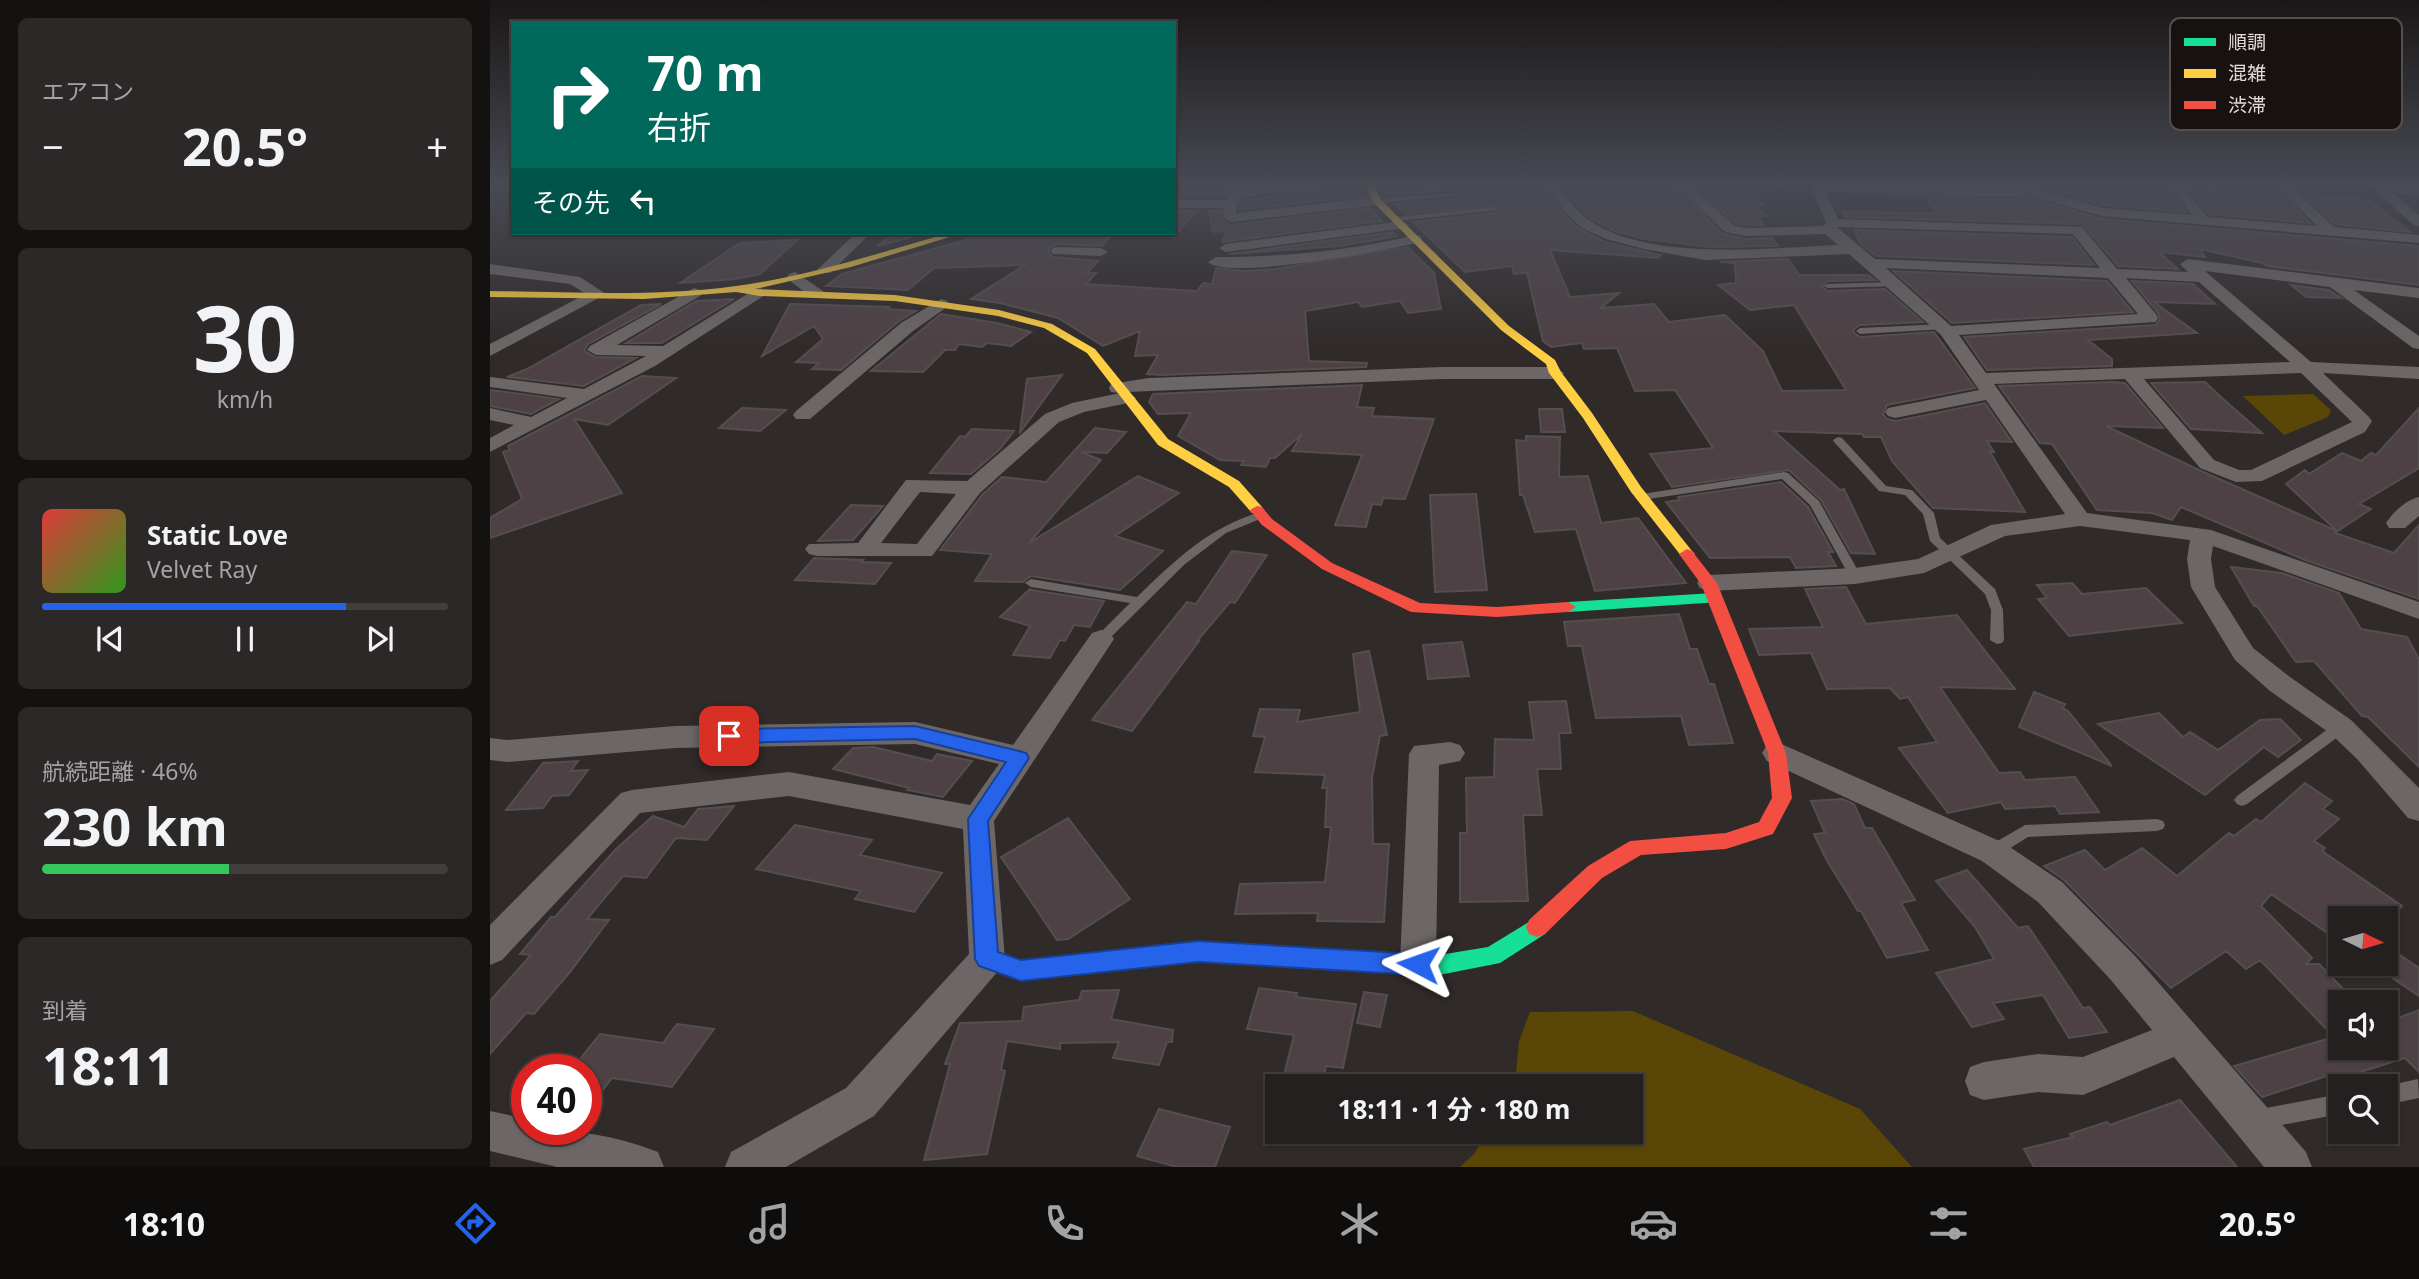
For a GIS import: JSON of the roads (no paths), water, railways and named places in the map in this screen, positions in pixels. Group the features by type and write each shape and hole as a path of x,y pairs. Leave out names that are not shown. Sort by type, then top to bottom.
{"street":[{"path":"825,270 858,238"},
{"path":"490,294 694,293 737,289 825,270 938,238"},
{"path":"1069,238 1056,252 1101,252"},
{"path":"987,959 1021,970 1198,951 1439,965 1492,956 1536,928 1595,872 1637,847 1726,841 1766,828 1782,798 1777,753 1712,591 1641,497 1588,416 1555,373 1551,362 1505,328 1415,239 1395,245 1305,257 1221,251 1298,238"},
{"path":"1627,238 1683,253 1705,255 1853,249"},
{"path":"1842,238 1945,329 2080,519"},
{"path":"1945,329 2150,318 2084,238"},
{"path":"1871,263 2203,276"},
{"path":"2130,374 2207,464 2236,476 2254,476 2358,428 2362,421 2188,264 2419,293"},
{"path":"490,269 574,280 598,294"},
{"path":"795,277 817,294"},
{"path":"2334,282 2419,344"},
{"path":"737,289 760,293 895,298 999,313 1048,326 1091,351 1163,442 1234,484 1261,515 1327,566 1417,608 1497,612 1855,576 1924,566 1999,530 2080,519 2203,535 2419,611"},
{"path":"667,351 596,350 694,293"},
{"path":"490,446 667,351 760,293"},
{"path":"490,351 598,294"},
{"path":"803,415 907,327 942,304"},
{"path":"1895,412 1987,386 2130,374 2306,368 2419,373"},
{"path":"817,549 924,551 972,488 1052,418 1149,384 1443,373 1555,373"},
{"path":"494,382 587,395"},
{"path":"490,414 533,423"},
{"path":"864,550 914,485 972,488"},
{"path":"2397,523 2419,504"},
{"path":"2203,535 2199,559 2203,587 2244,654 2280,684 2341,727 2413,795"},
{"path":"746,1167 860,1102 987,959 978,819 1101,639"},
{"path":"490,750 507,751 676,737 915,733 1019,758"},
{"path":"1418,964 1424,754 1450,753"},
{"path":"1777,753 1993,852 2050,892 2123,968 2291,1167"},
{"path":"490,949 632,802 789,784 978,819"},
{"path":"1984,1081 2038,1073 2083,1076 2182,1036"},
{"path":"490,1131 643,1167"}],"lane":[{"path":"1828,286 1895,284"},
{"path":"1860,331 1945,329"},
{"path":"1838,440 1883,489 1909,492 1928,513 1934,538 1990,592 1997,610 1997,640"},
{"path":"1641,497 1784,475 1815,503 1855,576"},
{"path":"1101,639 1181,561 1222,531 1261,515"},
{"path":"1031,583 1140,601"},
{"path":"2242,800 2341,727"},
{"path":"1993,852 2025,831 2157,825"},
{"path":"2398,1093 2418,1089"},
{"path":"2252,1120 2328,1106"}]}
